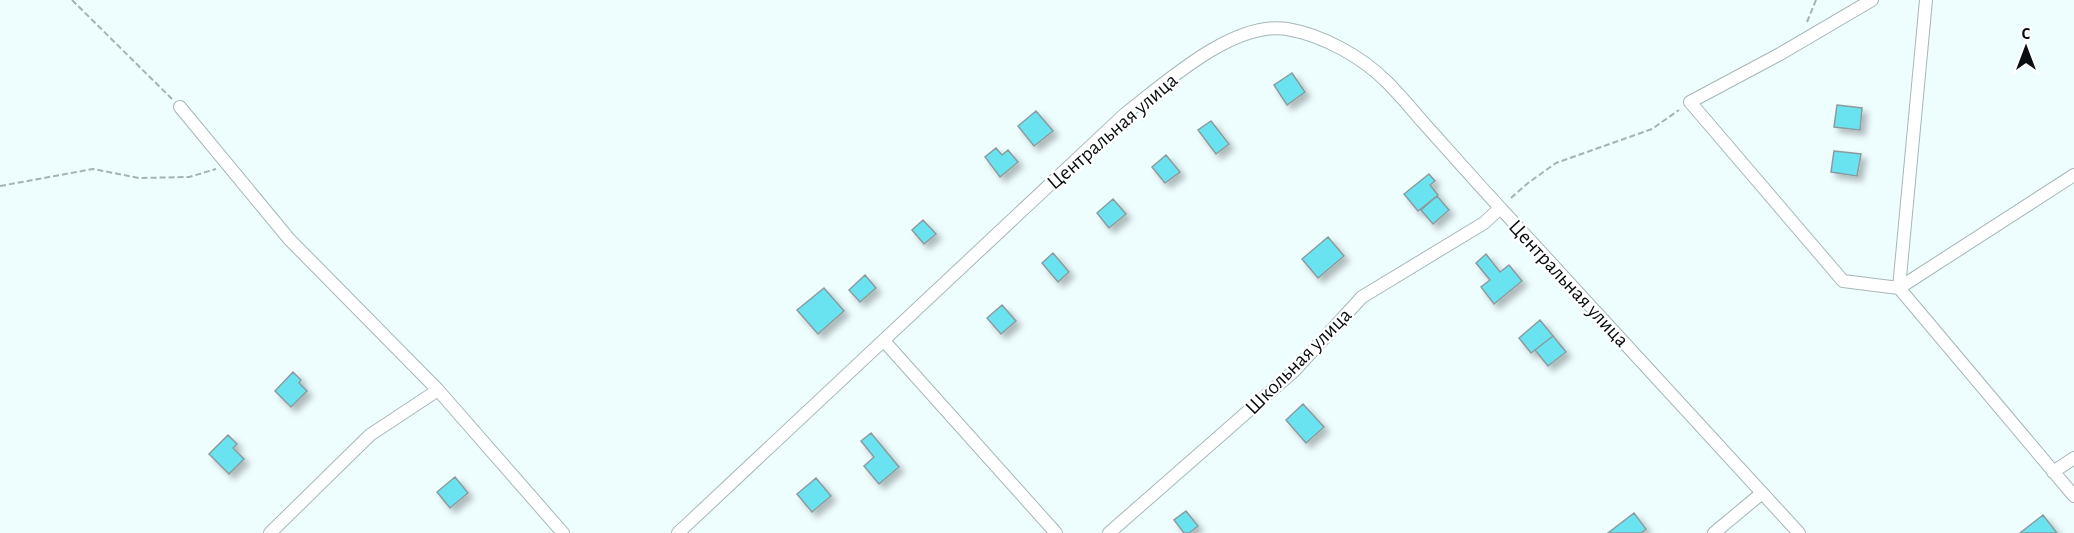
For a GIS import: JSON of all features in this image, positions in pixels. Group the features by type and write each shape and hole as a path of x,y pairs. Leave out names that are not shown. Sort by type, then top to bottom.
{"street":[{"path":"1872,0 1780,54 1690,102 1844,281 1899,288 2074,174"},
{"path":"1926,0 1899,288 2074,496"},
{"name":"Центральная улица","path":"678,533 1125,114 1186,67 1249,32 1267,28 1286,29 1314,36 1343,49 1386,81 1799,533"},
{"path":"180,107 289,238 438,390 563,533"},
{"name":"Школьная улица","path":"1109,533 1294,371 1362,297 1484,223 1500,208"},
{"path":"884,341 1056,533"},
{"path":"270,533 370,435 438,390"},
{"path":"2053,472 2074,458"},
{"path":"1714,533 1762,493"}],"path":[{"path":"72,0 180,107"},
{"path":"1500,208 1528,183 1556,163 1652,129 1690,102"},
{"path":"0,186 93,170 139,178 189,177 227,166"}],"building":[{"path":"1292,73 1305,92 1287,105 1274,85"},
{"path":"1837,105 1862,108 1860,130 1834,127"},
{"path":"1036,111 1053,131 1034,146 1018,126"},
{"path":"1211,121 1229,144 1216,154 1198,130"},
{"path":"996,148 1002,155 1008,150 1018,162 1000,177 985,157"},
{"path":"1834,151 1861,154 1857,176 1831,172"},
{"path":"1166,155 1180,172 1165,183 1152,167"},
{"path":"1429,174 1435,181 1430,185 1438,195 1418,211 1404,194"},
{"path":"1437,196 1449,210 1433,224 1421,210"},
{"path":"1113,199 1126,214 1109,228 1097,213"},
{"path":"923,220 936,234 924,244 912,230"},
{"path":"1328,237 1344,256 1318,278 1302,259"},
{"path":"1053,253 1069,272 1058,282 1042,263"},
{"path":"1486,254 1500,272 1509,265 1522,281 1494,304 1481,287 1490,280 1476,263"},
{"path":"865,275 876,288 860,302 849,290"},
{"path":"824,288 844,311 818,334 797,310"},
{"path":"1002,305 1016,321 1001,334 987,318"},
{"path":"1540,320 1553,336 1531,353 1519,338"},
{"path":"1553,336 1566,352 1548,366 1535,350"},
{"path":"293,372 307,391 291,407 275,391"},
{"path":"1303,404 1324,427 1306,443 1286,420"},
{"path":"871,433 899,467 879,484 864,466 874,457 861,441"},
{"path":"228,435 237,444 233,448 244,459 229,474 209,454"},
{"path":"455,477 468,493 450,508 437,492"},
{"path":"816,478 831,496 812,512 797,494"},
{"path":"1186,511 1198,526 1189,533 1184,533 1174,520"},
{"path":"1634,513 1646,529 1641,533 1608,533"},
{"path":"2043,515 2057,533 2020,533"}]}
